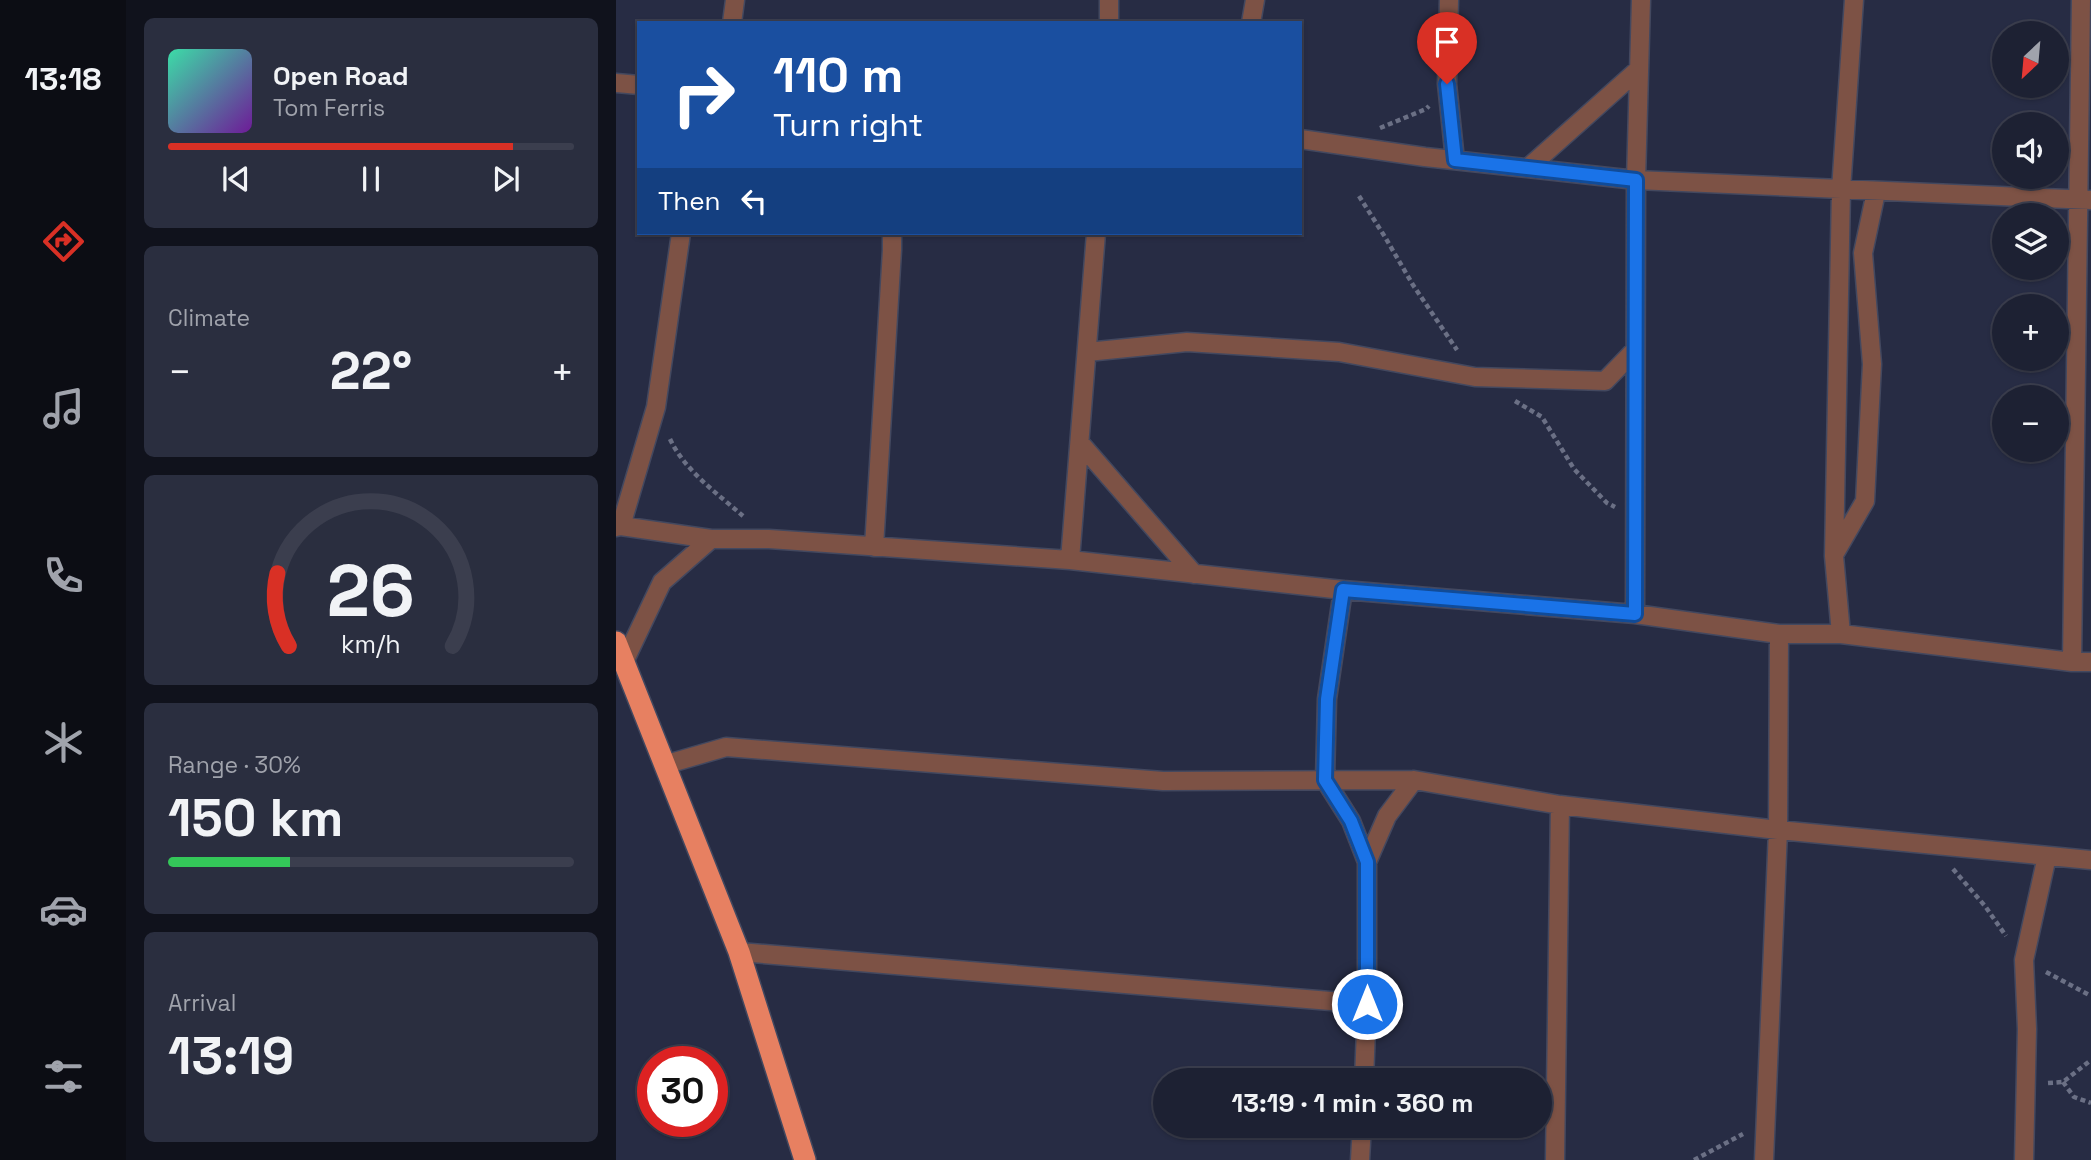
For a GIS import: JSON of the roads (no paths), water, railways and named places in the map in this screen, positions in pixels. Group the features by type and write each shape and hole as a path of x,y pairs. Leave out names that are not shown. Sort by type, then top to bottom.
{"highway":[{"path":"616,642 739,951 805,1160"}],"street":[{"path":"732,21 734,0"},
{"path":"1109,0 1109,21"},
{"path":"1251,21 1255,0"},
{"path":"1449,0 1447,84 1455,160"},
{"path":"1635,614 1636,180 1640,0"},
{"path":"1841,634 1834,556 1841,190 1854,0"},
{"path":"2072,662 2085,200 2081,0"},
{"path":"1528,169 1639,69"},
{"path":"616,83 637,85"},
{"path":"1302,139 1528,169 1636,180 2085,200"},
{"path":"1834,556 1865,500 1872,365 1863,253 1876,192"},
{"path":"681,235 656,407 619,526 711,540 769,539 1070,560 1343,590 1635,614 1779,634 1841,634 2072,662 2091,662"},
{"path":"874,547 891,235"},
{"path":"1070,560 1096,235"},
{"path":"1087,352 1187,342 1339,352 1475,377 1605,381 1635,350"},
{"path":"1080,443 1194,574"},
{"path":"624,662 662,582 711,540"},
{"path":"1343,590 1327,699 1325,780 1351,821 1367,862 1364,1068"},
{"path":"1764,1160 1778,830 1779,634"},
{"path":"664,765 726,747 1163,781 1414,780 1560,805 1778,830 2091,860"},
{"path":"1367,862 1387,816 1414,780"},
{"path":"1555,1160 1560,805"},
{"path":"2024,1160 2024,960 2047,856"},
{"path":"739,951 1367,1004"},
{"path":"1360,1160 1361,1138"}]}
